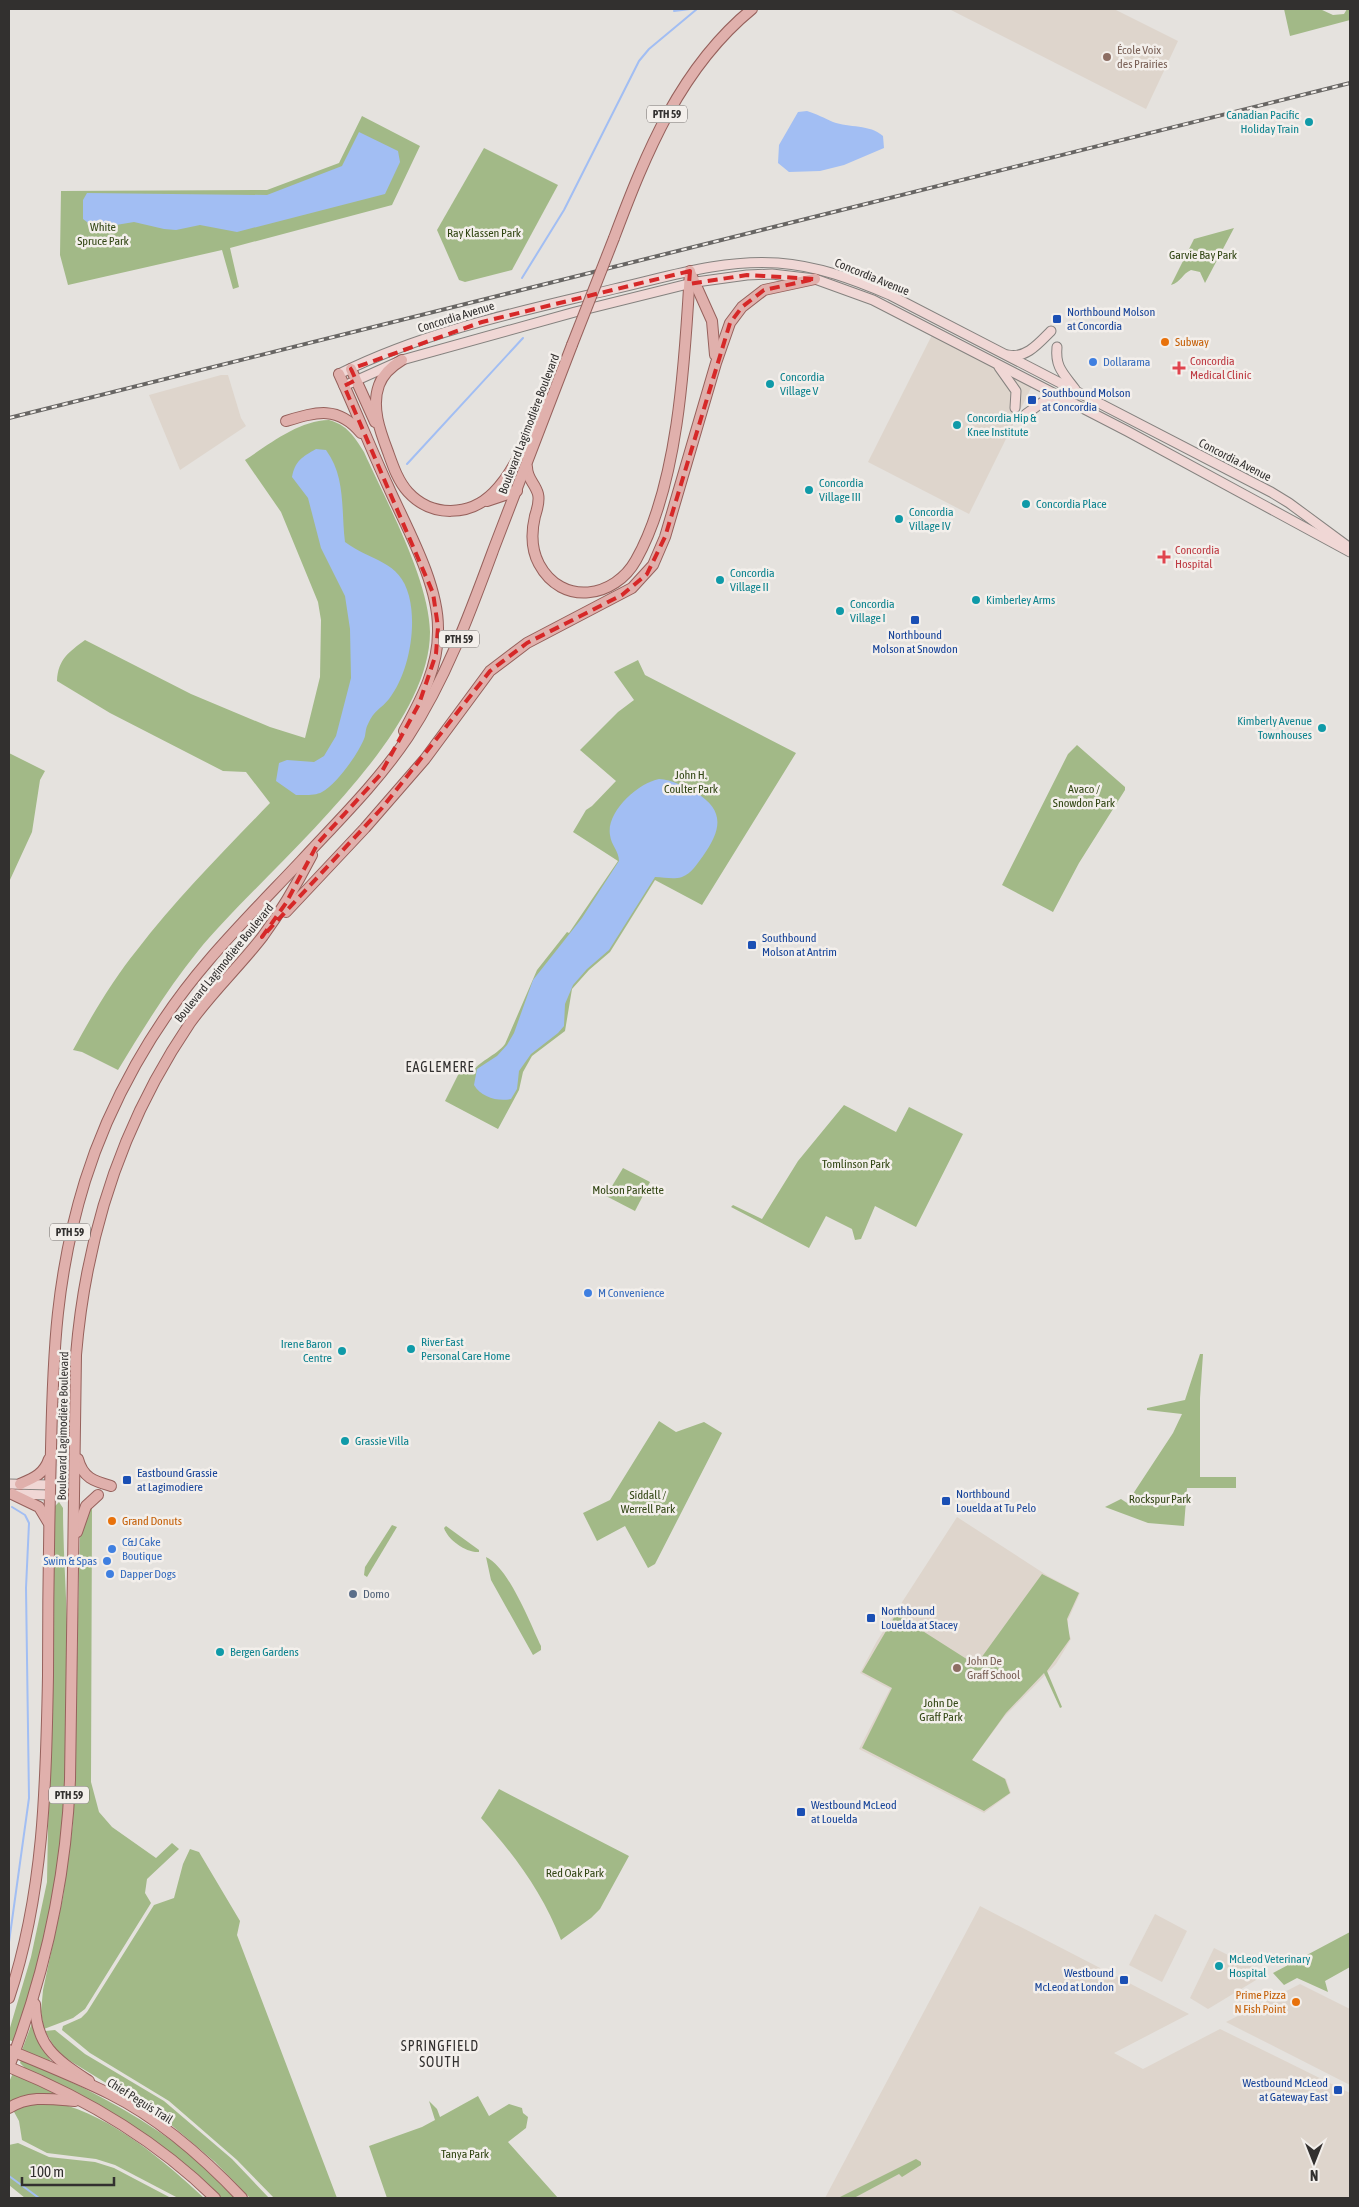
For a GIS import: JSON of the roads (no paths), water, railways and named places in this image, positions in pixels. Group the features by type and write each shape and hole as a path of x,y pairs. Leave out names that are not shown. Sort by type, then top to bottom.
{"main road":[{"name":"Boulevard Lagimodière Boulevard","path":"9,1998 30,1919 42,1844 47,1748 53,1350 64,1265 86,1178 112,1112 144,1052 187,987 231,936 380,776 424,710 450,660 653,139 674,102 709,52 752,9"},
{"name":"Concordia Avenue","path":"339,374 430,338 513,314 615,289 690,271 735,264 760,262 793,264 834,273 896,299 1004,354 1290,503 1350,548"},
{"path":"690,271 693,283 713,325 716,363"},
{"name":"Concordia Avenue","path":"344,386 402,360 575,312 693,283 747,274 772,274 815,280 873,300 1067,400 1350,552"},
{"path":"262,937 382,808 425,758 490,671 527,643 622,595 646,574 660,552 716,363 730,323 748,301 764,290 815,280"},
{"path":"527,463 528,478 538,494 532,544 539,565 545,574 562,587 573,591 595,592 615,584 628,573 637,559 652,523 669,462 678,411 693,283"},
{"path":"1004,354 1015,356 1024,354 1037,346 1051,331"},
{"path":"481,503 494,492 508,475 572,345"},
{"path":"1057,347 1056,359 1059,368 1078,393"},
{"path":"381,434 376,403 379,384 388,371 402,360"},
{"path":"997,364 1016,390 1016,408"},
{"path":"351,369 381,434 398,477 415,499 424,505 446,511 467,510 481,503 517,491"},
{"path":"339,374 425,572 434,599 438,627 436,654 426,688 380,776"},
{"path":"1026,414 1047,399 1067,400"},
{"path":"286,421 314,414 332,413 350,421 369,443"},
{"name":"Boulevard Lagimodière Boulevard","path":"9,2067 12,2052 35,1994 55,1913 67,1831 70,1780 76,1355 85,1280 102,1205 119,1156 146,1095 191,1022 227,975 262,937 286,903 318,843"},
{"path":"10,1491 41,1474 46,1468 51,1440"},
{"path":"75,1444 81,1471 92,1481 111,1486"},
{"path":"20,1484 50,1490"},
{"path":"10,1491 50,1490"},
{"path":"10,1491 41,1509 49,1530"},
{"path":"72,1547 84,1510 98,1495"},
{"path":"35,1994 37,2026 47,2049 64,2065 111,2095"},
{"name":"Chief Peguis Trail","path":"12,2052 111,2095 188,2148 242,2198"},
{"path":"9,2067 84,2102 120,2123 157,2148 215,2198"},
{"path":"9,2108 26,2100 41,2098 84,2102"}],"water":[{"path":"807,111 833,122 878,132 883,136 884,148 844,165 820,171 789,172 778,163 779,145 798,112"},
{"path":"359,132 398,151 400,162 385,194 237,232 200,225 176,230 164,229 134,222 104,227 91,225 83,219 83,200 87,193 267,195 342,166"},
{"path":"316,449 326,450 337,471 342,494 345,542 383,563 399,575 405,584 409,596 412,622 409,649 402,676 389,699 370,719 365,737 352,761 334,783 322,792 313,795 296,795 276,781 279,763 287,760 314,762 324,756 336,736 351,678 350,629 345,596 321,548 308,498 292,477 295,467 300,460"},
{"path":"659,779 673,782 695,792 712,806 716,813 717,821 714,837 703,856 689,873 675,878 655,877 609,950 587,969 573,985 565,1004 564,1026 531,1054 519,1071 517,1089 511,1099 490,1098 481,1093 474,1085 477,1069 497,1056 507,1045 514,1033 533,980 582,918 619,861 610,835 610,826 618,808 633,792"}],"waterway":[{"path":"674,11 690,9"},
{"path":"522,278 564,210 639,61 649,49 697,9"},
{"path":"407,464 523,338"},
{"path":"9,1942 29,1798 26,1588 29,1523 25,1515 12,1507"},
{"path":"9,2176 39,2198"}],"railway":[{"path":"9,418 1350,83"}],"place":[{"name":"École Voix des Prairies","path":"1107,57"},
{"name":"Canadian Pacific Holiday Train","path":"1309,122"},
{"name":"Northbound Molson at Concordia","path":"1057,319"},
{"name":"Subway","path":"1165,342"},
{"name":"Dollarama","path":"1093,362"},
{"name":"Concordia Medical Clinic","path":"1179,368"},
{"name":"Concordia Village V","path":"770,384"},
{"name":"Southbound Molson at Concordia","path":"1032,400"},
{"name":"Concordia Hip & Knee Institute","path":"957,425"},
{"name":"Concordia Village III","path":"809,490"},
{"name":"Concordia Place","path":"1026,504"},
{"name":"Concordia Village IV","path":"899,519"},
{"name":"Concordia Hospital","path":"1164,557"},
{"name":"Concordia Village II","path":"720,580"},
{"name":"Kimberley Arms","path":"976,600"},
{"name":"Concordia Village I","path":"840,611"},
{"name":"Northbound Molson at Snowdon","path":"915,620"},
{"name":"Kimberly Avenue Townhouses","path":"1322,728"},
{"name":"Southbound Molson at Antrim","path":"752,945"},
{"name":"M Convenience","path":"588,1293"},
{"name":"River East Personal Care Home","path":"411,1349"},
{"name":"Irene Baron Centre","path":"342,1351"},
{"name":"Grassie Villa","path":"345,1441"},
{"name":"Eastbound Grassie at Lagimodiere","path":"127,1480"},
{"name":"Northbound Louelda at Tu Pelo","path":"946,1501"},
{"name":"Grand Donuts","path":"112,1521"},
{"name":"C&J Cake Boutique","path":"112,1549"},
{"name":"Swim & Spas","path":"107,1561"},
{"name":"Dapper Dogs","path":"110,1574"},
{"name":"Domo","path":"353,1594"},
{"name":"Northbound Louelda at Stacey","path":"871,1618"},
{"name":"Bergen Gardens","path":"220,1652"},
{"name":"John De Graff School","path":"957,1668"},
{"name":"Westbound McLeod at Louelda","path":"801,1812"},
{"name":"McLeod Veterinary Hospital","path":"1219,1966"},
{"name":"Westbound McLeod at London","path":"1124,1980"},
{"name":"Prime Pizza N Fish Point","path":"1296,2002"},
{"name":"Westbound McLeod at Gateway East","path":"1338,2090"}],"district":[{"name":"EAGLEMERE","path":"440,1067"},
{"name":"SPRINGFIELD SOUTH","path":"440,2054"}],"park label":[{"name":"Ray Klassen Park","path":"484,233"},
{"name":"White Spruce Park","path":"103,234"},
{"name":"Garvie Bay Park","path":"1203,255"},
{"name":"John H. Coulter Park","path":"691,782"},
{"name":"Avaco / Snowdon Park","path":"1084,796"},
{"name":"Tomlinson Park","path":"856,1164"},
{"name":"Molson Parkette","path":"628,1190"},
{"name":"Rockspur Park","path":"1160,1499"},
{"name":"Siddall / Werrell Park","path":"648,1502"},
{"name":"John De Graff Park","path":"941,1710"},
{"name":"Red Oak Park","path":"575,1873"},
{"name":"Tanya Park","path":"465,2154"}]}
